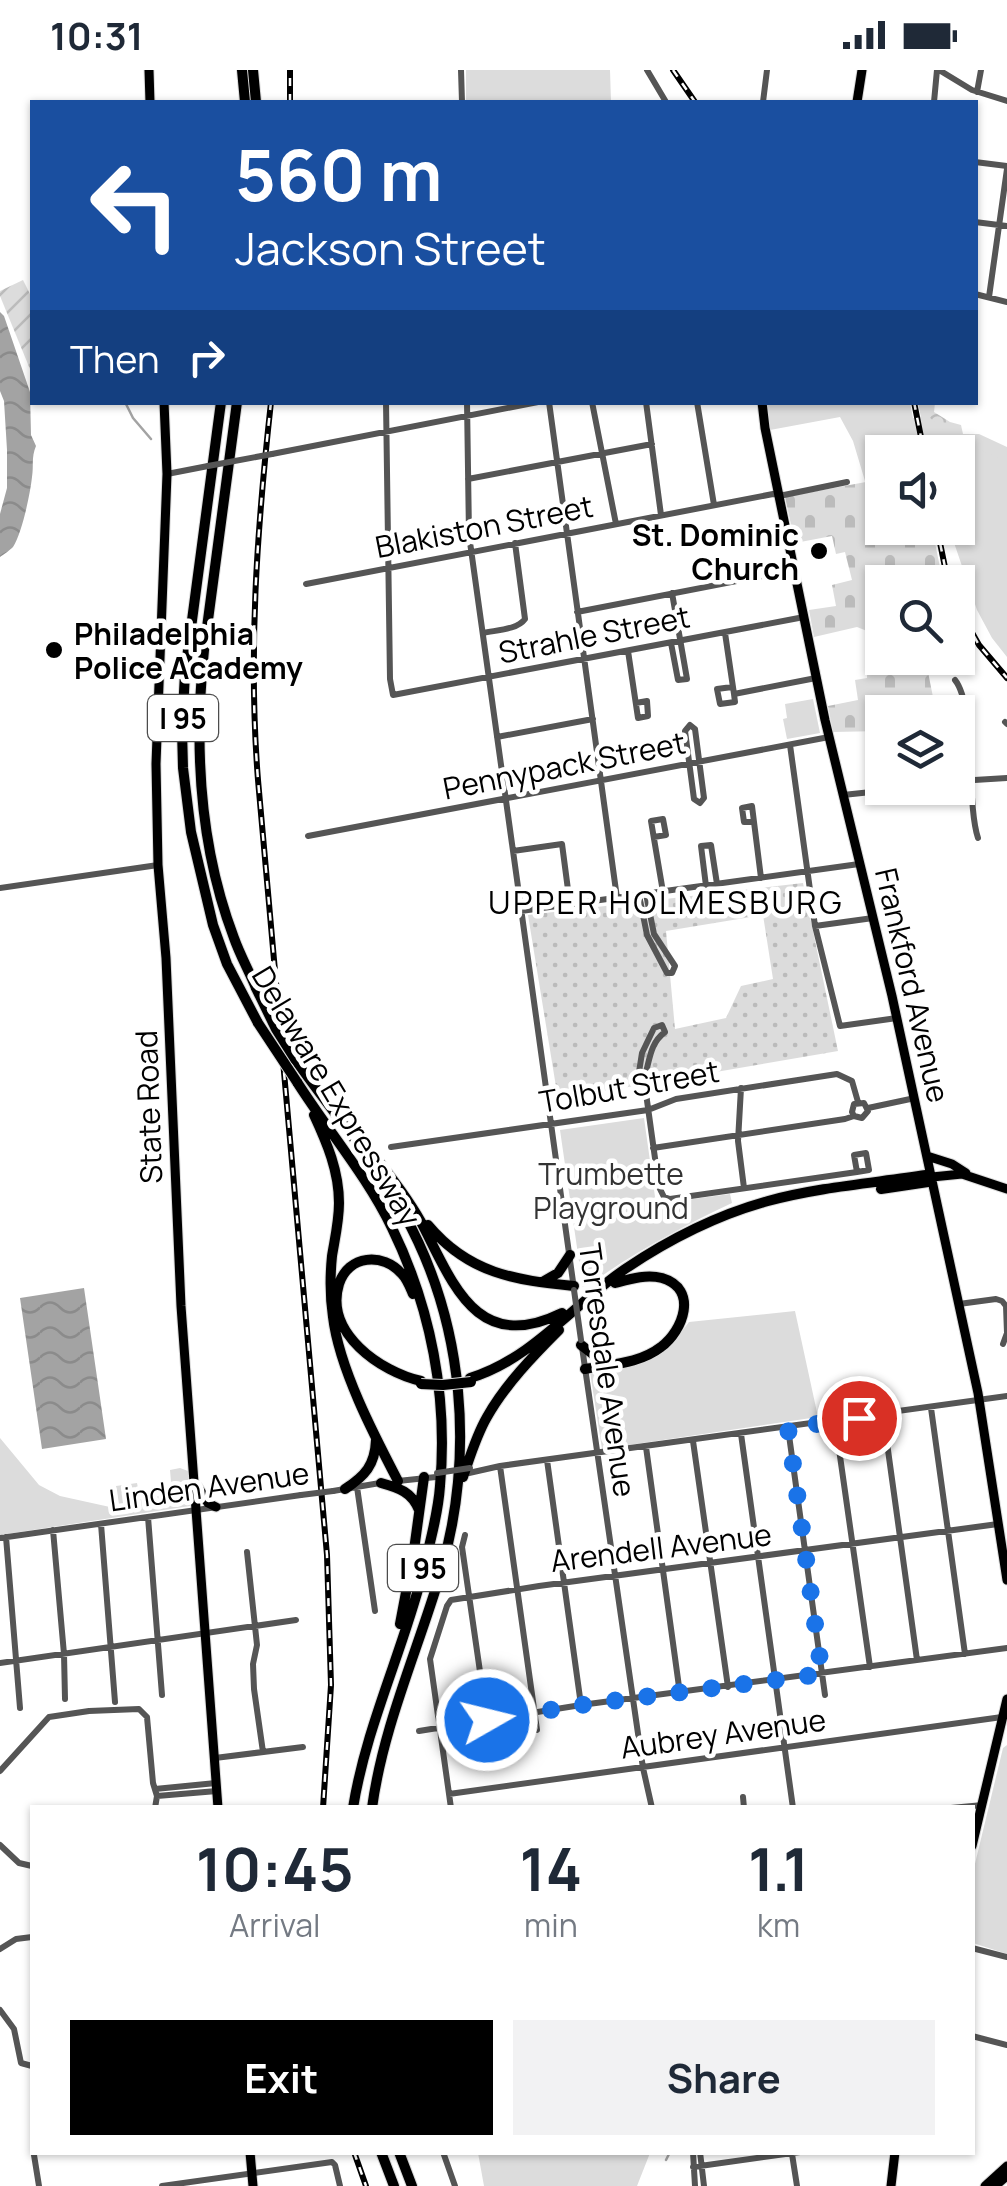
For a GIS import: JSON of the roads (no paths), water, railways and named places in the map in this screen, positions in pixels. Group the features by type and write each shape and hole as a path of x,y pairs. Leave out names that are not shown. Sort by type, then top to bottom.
{"highway":[{"path":"242,70 246,100"},
{"path":"254,70 256,100"},
{"name":"Delaware Expressway","path":"221,405 183,700 184,768 191,832 213,926 258,1023 392,1227 427,1322 440,1394 440,1490 422,1576 366,1748 355,1805"},
{"name":"Delaware Expressway","path":"237,405 200,689 198,752 206,830 217,881 233,937 276,1028 404,1212 426,1261 457,1374 459,1488 444,1561 387,1736 373,1805"},
{"path":"297,1062 446,1245 474,1264 503,1276 574,1288"},
{"path":"298,1084 330,1153 338,1185 331,1296 342,1356 398,1481"},
{"path":"331,1296 343,1329 359,1352 382,1371 408,1382 442,1385 470,1380 505,1367 674,1245 741,1215 798,1200 928,1182 932,1178 926,1175 768,1201 698,1227 625,1269 502,1366 470,1380"},
{"path":"413,1208 451,1281 462,1298 482,1315 504,1324 532,1324 556,1316 592,1294"},
{"path":"542,1282 558,1274 570,1255"},
{"path":"421,1383 374,1362 356,1344 338,1308 340,1280 356,1263 383,1260 402,1274 427,1322"},
{"path":"585,1368 631,1362 661,1347 678,1330 685,1310 680,1291 671,1282 639,1277 615,1284"},
{"path":"459,1488 474,1442 492,1408 524,1366 568,1321"},
{"path":"581,1343 607,1365"},
{"path":"345,1489 370,1468 376,1439"},
{"path":"385,1688 420,1512 432,1476"},
{"path":"381,1483 409,1494 420,1512"},
{"path":"382,2155 394,2186"},
{"path":"400,2155 412,2186"}],"main road":[{"path":"148,70 150,100"},
{"path":"857,100 862,70"},
{"name":"State Road","path":"164,405 167,474 157,700 158,865 166,958 181,1306 218,1805"},
{"name":"Frankford Avenue","path":"762,405 816,678 897,1018 980,1400 1007,1580"},
{"path":"928,1156 970,1176"},
{"path":"932,1178 959,1174 1007,1189"},
{"path":"196,1484 205,1500 216,1507"},
{"path":"975,1835 1002,1742 1007,1700"},
{"path":"250,2155 253,2186"},
{"path":"891,2186 895,2155"},
{"path":"984,2186 1007,2166"},
{"path":"995,2186 1007,2176"}],"street":[{"path":"461,70 462,100"},
{"path":"647,70 665,100"},
{"path":"763,100 767,70"},
{"path":"934,100 938,70 977,92 1007,101"},
{"path":"977,92 980,70"},
{"path":"978,163 1007,168 1003,226 989,297"},
{"path":"978,222 1003,226"},
{"path":"995,260 1007,262"},
{"path":"978,295 1007,302"},
{"path":"386,405 388,568"},
{"name":"Torresdale Avenue","path":"466,405 472,552 614,1576 651,1805"},
{"path":"167,474 523,405"},
{"path":"550,405 617,898"},
{"path":"593,405 616,524"},
{"path":"646,405 661,515"},
{"path":"697,405 714,505"},
{"path":"468,479 652,444"},
{"name":"Blakiston Street","path":"306,584 847,482"},
{"path":"483,633 524,622 515,543"},
{"name":"Strahle Street","path":"388,568 393,695 804,617"},
{"path":"578,612 794,570"},
{"path":"672,593 675,642 678,680 687,678 682,645 675,642"},
{"path":"725,632 733,691 816,678"},
{"path":"628,651 636,702"},
{"path":"956,680 962,695"},
{"path":"498,738 592,719"},
{"path":"690,725 696,730 704,798 700,804 694,799 690,764 685,730 690,725"},
{"name":"Pennypack Street","path":"308,836 829,737"},
{"path":"790,744 815,926 840,1026 897,1018"},
{"path":"975,780 1007,778"},
{"path":"843,795 865,792"},
{"path":"975,805 978,838"},
{"path":"754,822 761,878"},
{"path":"654,837 662,892"},
{"path":"513,851 562,844 570,904"},
{"path":"706,886 701,846 711,844 717,884"},
{"path":"522,912 859,864"},
{"path":"0,888 158,865"},
{"path":"642,894 654,934 674,966 672,973 667,972 646,935 642,894"},
{"path":"815,926 873,918"},
{"path":"644,1079 639,1072 642,1053 659,1024 665,1032 656,1040 644,1079 659,1187 664,1197 857,1172"},
{"name":"Tolbut Street","path":"391,1147 648,1110 676,1099 840,1074 852,1081 858,1102 868,1108"},
{"path":"741,1088 738,1136 744,1188"},
{"path":"653,1148 854,1116 863,1118 868,1108 914,1098"},
{"path":"854,1116 852,1108 858,1102"},
{"path":"959,1304 996,1298 1002,1301 1006,1306 1007,1336 1003,1344"},
{"name":"Linden Avenue","path":"3,1537 1007,1396"},
{"path":"931,1408 965,1654"},
{"path":"883,1414 917,1660"},
{"path":"836,1421 870,1667"},
{"path":"788,1428 825,1696"},
{"path":"741,1434 792,1805"},
{"path":"694,1441 728,1687"},
{"path":"646,1448 680,1694"},
{"path":"547,1460 581,1705"},
{"path":"500,1466 536,1730"},
{"path":"345,1489 375,1611"},
{"path":"148,1517 162,1696"},
{"path":"100,1524 115,1702"},
{"name":"Arendell Avenue","path":"439,1727 430,1659 449,1601 998,1524"},
{"path":"52,1530 64,1654 64,1698"},
{"path":"465,1535 462,1547 487,1720"},
{"path":"3,1537 20,1708"},
{"path":"247,1552 257,1645 254,1689 263,1752"},
{"path":"0,1663 296,1620"},
{"path":"419,1731 581,1705 1007,1648"},
{"path":"0,1771 48,1718 139,1708 147,1717 155,1805"},
{"name":"Aubrey Avenue","path":"448,1794 1003,1717"},
{"path":"439,1727 450,1805"},
{"path":"215,1758 303,1747"},
{"path":"156,1793 216,1787"},
{"path":"743,1797 744,1805"},
{"path":"975,1806 983,1805"},
{"path":"0,1845 15,1860 30,1865"},
{"path":"0,1949 16,1939 30,1937"},
{"path":"975,1949 1007,1957"},
{"path":"0,2010 14,2029 20,2060 30,2066"},
{"path":"975,2037 1007,2045"},
{"path":"34,2155 39,2186"},
{"path":"444,2155 454,2186"},
{"path":"693,2155 704,2186"},
{"path":"694,2186 699,2155"},
{"path":"697,2166 777,2155"},
{"path":"792,2155 797,2186"},
{"path":"162,2186 334,2163 340,2186"}],"water":[{"path":"0,312 30,392 31,435 36,446 19,533 13,547 0,557 7,450 0,391"},
{"path":"84,1288 106,1439 42,1449 20,1298"}],"waterway":[{"path":"126,405 151,439"},
{"path":"666,2160 668,2155"}],"railway":[{"path":"290,70 290,100"},
{"path":"673,70 694,100"},
{"path":"271,405 256,591 255,733 327,1555 331,1685 323,1805"},
{"path":"915,405 921,435"},
{"path":"940,545 945,565"},
{"path":"975,638 1007,678"},
{"path":"355,2155 366,2186"}],"place":[{"name":"St. Dominic Church","path":"819,551"},
{"name":"Philadelphia Police Academy","path":"54,650"}],"district":[{"name":"UPPER HOLMESBURG","path":"666,902"}],"park label":[{"name":"Trumbette Playground","path":"611,1190"}]}
